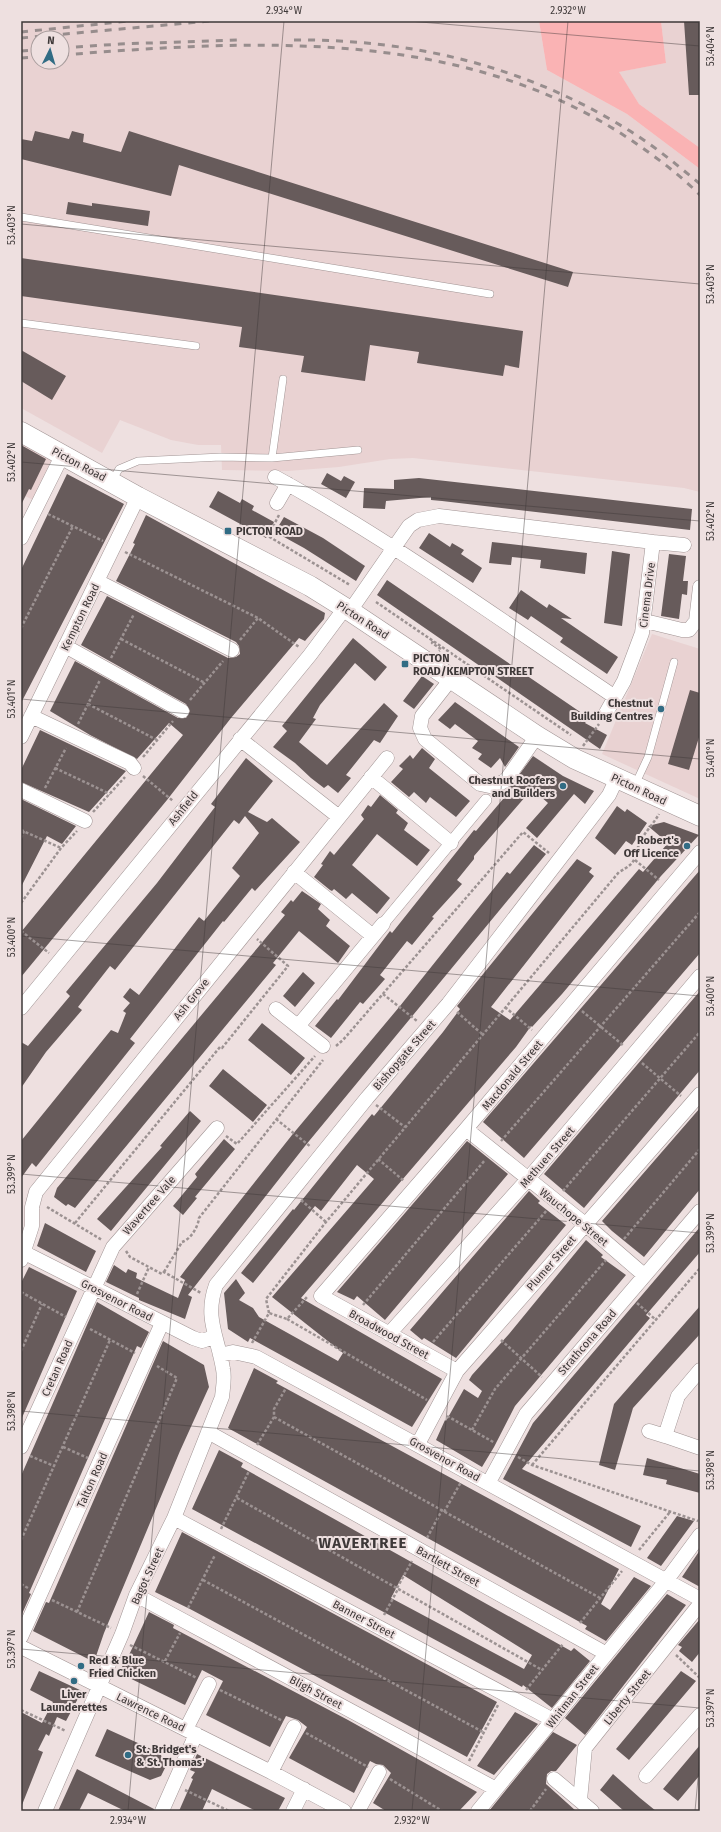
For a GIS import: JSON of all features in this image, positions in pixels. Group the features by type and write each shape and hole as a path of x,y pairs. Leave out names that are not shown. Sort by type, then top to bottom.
{"main road":[{"name":"Picton Road","path":"21,432 138,497 310,586 537,736 575,759 700,816"}],"street":[{"path":"21,538 62,456"},
{"path":"277,503 282,480 336,510 393,547 615,697"},
{"name":"Kempton Road","path":"21,737 138,497"},
{"path":"348,610 409,526 428,517 439,516 684,545"},
{"name":"Cinema Drive","path":"606,713 624,681 637,647 645,620 653,542"},
{"path":"98,581 232,650"},
{"path":"645,620 682,630 689,630 696,621 700,587"},
{"name":"Ashfield","path":"21,1008 240,739 348,610"},
{"path":"65,646 182,711"},
{"path":"451,679 422,716 420,728 425,739 480,784 494,787 506,780 537,736"},
{"path":"31,716 130,763 134,768"},
{"path":"240,739 339,817"},
{"name":"Ash Grove","path":"22,1254 32,1226 33,1201 36,1192 386,758"},
{"path":"371,777 451,843"},
{"name":"Bishopgate Street","path":"214,1337 210,1322 212,1299 216,1285 320,1154 448,1004 609,795 617,778"},
{"path":"21,790 85,821"},
{"path":"299,1025 486,800"},
{"name":"Macdonald Street","path":"321,1296 542,1039 700,852"},
{"path":"294,872 373,936"},
{"name":"Methuen Street","path":"390,1334 528,1179 700,976"},
{"path":"276,1009 299,1025 328,1050"},
{"name":"Plumer Street","path":"418,1444 457,1372 700,1094"},
{"name":"Wavertree Vale","path":"92,1288 115,1244 216,1128"},
{"name":"Wauchope Street","path":"466,1128 585,1224 644,1275"},
{"name":"Strathcona Road","path":"489,1482 526,1414 700,1211"},
{"name":"Grosvenor Road","path":"22,1254 162,1323 202,1341 214,1337"},
{"name":"Cretan Road","path":"24,1451 92,1288"},
{"name":"Broadwood Street","path":"321,1296 457,1372"},
{"name":"Talton Road","path":"21,1637 162,1323"},
{"name":"Bagot Street","path":"45,1811 122,1634 136,1595 174,1518 222,1396 224,1379 220,1355 214,1337"},
{"name":"Grosvenor Road","path":"220,1355 233,1352 256,1356 489,1482 700,1599"},
{"path":"664,1436 678,1396 700,1370"},
{"path":"649,1431 700,1448"},
{"name":"Bartlett Street","path":"208,1432 605,1653"},
{"name":"Banner Street","path":"174,1518 553,1720"},
{"name":"Whitman Street","path":"478,1811 553,1720 605,1653 666,1581 700,1535"},
{"name":"Bligh Street","path":"136,1595 496,1789"},
{"name":"Liberty Street","path":"580,1800 585,1748 700,1604"},
{"name":"Lawrence Road","path":"21,1647 271,1772 344,1811"},
{"path":"162,1811 174,1785 191,1732 209,1684"},
{"path":"646,1776 700,1715"},
{"path":"271,1772 294,1727"},
{"path":"358,1811 379,1772"},
{"path":"554,1779 592,1811"},
{"path":"294,1811 304,1789"}],"lane":[{"path":"21,217 490,294"},
{"path":"21,323 196,346"},
{"path":"272,458 283,379"},
{"path":"111,482 120,469 138,461 222,457 272,458 358,450"},
{"path":"634,787 648,757 674,662"}],"path":[{"path":"277,503 283,507 268,536 350,584"},
{"path":"36,508 258,618 310,655"},
{"path":"21,628 73,526"},
{"path":"376,602 573,736"},
{"path":"40,799 139,603"},
{"path":"121,640 205,683"},
{"path":"88,704 158,740"},
{"path":"575,759 606,713"},
{"path":"55,768 110,794"},
{"path":"134,768 183,809"},
{"path":"245,1353 269,1313 266,1299 326,1222 482,1034 619,872 629,867 635,860 641,841 668,802"},
{"path":"21,830 61,848"},
{"path":"21,838 24,831"},
{"path":"216,1128 237,1144 328,1050 343,1040 523,832 558,860"},
{"path":"635,860 669,888"},
{"path":"355,1315 493,1151 700,912"},
{"path":"21,931 59,961"},
{"path":"75,1223 220,1047 222,1048 288,966 247,931"},
{"path":"382,994 427,1028"},
{"path":"448,1004 482,1034"},
{"path":"505,1007 542,1039"},
{"path":"164,1272 182,1242 187,1240 199,1224 199,1218 328,1050"},
{"path":"367,1098 405,1127"},
{"path":"276,1119 320,1154"},
{"path":"472,1430 495,1389 700,1149"},
{"path":"378,1159 413,1190"},
{"path":"290,1191 326,1222"},
{"path":"33,1201 115,1244 130,1257 162,1274 164,1272 212,1299"},
{"path":"131,1308 149,1267"},
{"path":"532,1465 700,1268"},
{"path":"21,1292 146,1359 177,1378 77,1612"},
{"path":"628,1295 656,1320"},
{"path":"287,1319 308,1297 321,1296"},
{"path":"21,1351 42,1304"},
{"path":"269,1313 287,1319 532,1465 700,1522"},
{"path":"491,1332 551,1385"},
{"path":"21,1540 110,1340"},
{"path":"165,1661 203,1580 237,1498 238,1492 274,1417 274,1409 292,1376"},
{"path":"274,1417 600,1598"},
{"path":"63,1447 99,1464"},
{"path":"24,1451 54,1466"},
{"path":"378,1627 397,1589 468,1471"},
{"path":"237,1498 542,1670"},
{"path":"517,1701 670,1512"},
{"path":"203,1580 484,1732"},
{"path":"21,1584 122,1634"},
{"path":"667,1646 700,1678"},
{"path":"464,1772 504,1694"},
{"path":"21,1710 77,1736"},
{"path":"531,1811 554,1779"},
{"path":"174,1785 227,1811"}],"shaded area":[{"path":"21,21 539,21 547,70 627,114 700,169 700,492 684,488 413,458 390,459 339,467 288,471 222,470 221,445 198,445 171,440 120,420 102,453 21,408"},
{"path":"539,21 661,21 666,63 619,72 639,104 700,148 700,169 627,114 547,70"},
{"path":"661,21 700,21 700,148 639,104 618,72 666,63"},
{"path":"21,441 51,461 33,500 21,494"},
{"name":"Chestnut Building Centres","path":"652,634 700,649 700,799 602,754"}],"building":[{"path":"684,21 700,21 700,95 689,95"},
{"path":"35,131 69,139 72,131 84,134 83,142 121,152 129,131 573,272 568,287 179,165 171,196 21,159 21,139 32,141"},
{"path":"68,202 92,206 92,203 150,211 148,226 66,214"},
{"path":"21,258 523,331 519,368 505,365 503,376 417,363 419,352 370,345 365,381 301,372 304,356 239,347 242,327 21,296"},
{"path":"21,350 66,376 52,400 21,381"},
{"path":"21,445 46,459 31,490 29,489 21,505"},
{"path":"327,473 341,481 344,476 355,482 346,498 321,484"},
{"path":"67,474 124,504 21,703 21,570"},
{"path":"419,478 692,509 690,530 431,500 431,497 386,501 385,509 363,508 364,488 394,489 394,480"},
{"path":"218,491 240,503 242,499 254,506 252,510 274,522 266,538 209,507"},
{"path":"146,515 325,613 324,619 305,641 299,638 231,718 167,800 21,977 21,932 183,735 169,723 137,759 90,735 50,711 75,661 178,718 186,718 190,711 186,704 81,645 107,596 228,658 236,657 240,654 239,646 236,642 116,581 135,544 133,543"},
{"path":"284,517 323,538 365,566 356,581 304,548 275,532"},
{"path":"429,533 450,547 452,543 464,550 461,554 482,568 473,583 419,548"},
{"path":"492,542 587,553 585,574 540,568 541,560 512,557 511,565 489,563"},
{"path":"612,551 630,554 622,626 604,623"},
{"path":"669,554 686,556 683,581 688,581 687,595 682,594 679,619 661,616"},
{"path":"387,580 589,718 585,723 607,735 600,749 377,595"},
{"path":"521,590 547,608 549,604 572,619 561,618 618,657 607,674 560,642 563,638 531,616 528,620 509,608"},
{"path":"353,638 387,667 375,681 355,663 320,705 313,718 316,719 299,742 327,765 384,703 398,716 380,743 374,740 346,775 351,778 338,793 328,785 324,788 295,763 273,747 287,731 282,726"},
{"path":"422,676 434,684 414,709 403,701"},
{"path":"690,690 700,693 700,734 689,770 668,764"},
{"path":"455,702 519,747 505,767 500,758 491,768 478,759 482,754 472,748 478,741 455,724 450,729 438,720"},
{"path":"40,730 126,771 89,812 21,782 21,770"},
{"path":"422,748 435,759 429,768 470,801 456,817 430,797 426,803 414,792 409,797 391,782 403,769 399,766 410,755 413,759"},
{"path":"533,756 563,776 594,791 585,804 574,794 537,838 526,828 548,803 532,789 474,856 474,859 457,880 462,884 432,917 434,918 412,945 407,941 380,975 385,979 363,1004 360,1002 331,1038 315,1026 337,999 338,1000 390,931 392,933 474,830 476,831 509,792 507,791"},
{"path":"246,758 273,781 248,812 267,822 272,818 300,842 255,891 252,888 224,922 223,921 130,1039 135,1043 36,1167 32,1163 21,1178 21,1141 111,1030 118,1033 126,1013 123,1011 130,1003 123,997 130,988 139,995 199,917 204,921 240,876 232,868 259,833 245,816 239,824 234,820 115,970 110,966 78,1007 82,1010 46,1052 21,1088 21,1042 28,1046 70,996 66,992 157,883 215,807 211,804"},
{"path":"380,795 398,810 396,813 408,823 404,830 430,850 417,866 377,834 352,865 390,898 377,914 352,893 346,899 334,889 332,891 330,890 314,877 323,865 321,864 330,851 334,855 364,819 361,815 368,805 371,807"},
{"path":"21,799 76,826 62,844 47,836 21,887"},
{"path":"617,806 625,812 627,809 647,823 632,845 626,841 615,855 595,838"},
{"path":"664,822 699,835 661,876 562,994 532,1027 531,1026 516,1047 301,1298 442,1379 412,1427 250,1338 248,1342 228,1329 224,1293 236,1279 245,1293 239,1300 253,1308 259,1317 338,1361 343,1353 272,1297 374,1179 357,1165 321,1211 315,1206 253,1283 241,1273 372,1114 374,1116 443,1032 460,1009 457,1006 577,859 592,868 589,872 594,876 491,1007 510,1020 639,869 643,872 668,843 648,826"},
{"path":"534,845 546,854 305,1146 188,1295 192,1297 185,1319 139,1300 139,1298 106,1282 114,1265 126,1273 128,1269 137,1273 136,1278 178,1298 185,1280 180,1277 186,1269 292,1135 400,1006 507,872 510,874"},
{"path":"700,870 700,953 524,1158 483,1122"},
{"path":"302,891 321,904 318,909 330,920 326,926 350,946 338,963 299,931 273,963 276,965 75,1208 68,1204 66,1206 54,1197 57,1188 285,915 281,912 291,900 293,902"},
{"path":"303,972 315,983 295,1007 283,996"},
{"path":"700,991 700,1070 584,1208 544,1174"},
{"path":"262,1023 305,1058 291,1075 248,1040"},
{"path":"223,1069 267,1105 253,1122 209,1086"},
{"path":"700,1108 700,1189 644,1257 602,1221"},
{"path":"190,1111 201,1121 111,1231 97,1219 162,1147 160,1146"},
{"path":"224,1139 235,1149 195,1197 197,1198 183,1215 173,1206 197,1177 195,1174"},
{"path":"467,1141 508,1174 385,1320 357,1296 354,1300 337,1292"},
{"path":"529,1191 540,1201 538,1203 566,1225 456,1358 424,1338 422,1340 410,1330"},
{"path":"45,1223 96,1251 86,1272 37,1246"},
{"path":"700,1227 700,1252 646,1315 650,1318 522,1469 641,1526 631,1547 503,1479 533,1423"},
{"path":"586,1240 603,1255 601,1257 626,1275 515,1406 482,1467 436,1440 445,1420 446,1421 464,1389 478,1398 482,1391 469,1380 472,1375 509,1334"},
{"path":"29,1267 77,1291 21,1420 21,1283"},
{"path":"97,1302 149,1332 141,1348 137,1346 29,1593 31,1594 21,1616 21,1476"},
{"path":"700,1306 700,1334 633,1408 615,1470 599,1465 614,1404"},
{"path":"163,1341 204,1365 209,1387 180,1451 104,1633 94,1662 33,1631 46,1602 49,1603"},
{"path":"254,1368 278,1381 276,1383 619,1569 601,1604 610,1610 634,1577 651,1586 606,1641 585,1629 587,1626 228,1428"},
{"path":"219,1450 243,1463 241,1467 571,1651 574,1648 590,1661 552,1708 523,1685 522,1687 192,1509","holes":["403,1575 532,1655 524,1669 391,1598"]},
{"path":"647,1458 700,1474 700,1493 666,1484 667,1480 643,1475"},
{"path":"677,1516 694,1521 661,1566 647,1558"},
{"path":"182,1532 497,1702 467,1757 190,1609 155,1592"},
{"path":"700,1550 700,1587 682,1577"},
{"path":"667,1594 686,1605 585,1735 565,1718"},
{"path":"149,1612 174,1625 173,1628 348,1720 477,1792 459,1811 386,1811 373,1803 391,1773 383,1765 370,1761 354,1793 289,1758 307,1727 298,1720 286,1716 270,1747 206,1715 223,1681 202,1670 185,1705 119,1673"},
{"path":"700,1619 700,1652 692,1662 679,1651 682,1647 678,1645"},
{"path":"39,1671 82,1691 66,1721 57,1717 49,1736 46,1734 38,1750 43,1752 22,1805 21,1712 42,1723 53,1702 30,1690"},
{"path":"681,1671 696,1681 629,1760 616,1749"},
{"path":"515,1712 538,1724 494,1775 477,1766"},
{"name":"St. Bridget's & St. Thomas'","path":"107,1729 160,1753 166,1766 161,1776 150,1780 95,1756"},
{"path":"553,1732 577,1745 556,1771 551,1771 547,1774 546,1784 576,1811 489,1811"},
{"path":"700,1745 700,1775 678,1801 663,1789"},
{"path":"197,1754 285,1798 278,1811 256,1811 212,1789 202,1811 179,1811 193,1779 191,1778 195,1772 190,1770"},
{"path":"77,1769 154,1809 154,1811 125,1811 88,1793 79,1811 58,1811"},
{"path":"613,1774 656,1811 624,1811 600,1790"}],"railway":[{"path":"21,32 129,21"},
{"path":"21,38 210,21"},
{"path":"70,47 120,44 238,40"},
{"path":"294,40 338,41 424,51 466,60 507,73 547,88 587,106 654,147 700,184"},
{"path":"70,54 208,46 282,45 354,49 426,59 496,76 563,102 628,138 683,179 700,195"},
{"path":"21,51 30,50"},
{"path":"21,58 30,57"}],"place":[{"name":"PICTON ROAD","path":"228,531"},
{"name":"PICTON ROAD/KEMPTON STREET","path":"405,664"},
{"name":"Chestnut Building Centres","path":"661,709"},
{"name":"Chestnut Roofers and Builders","path":"563,786"},
{"name":"Robert's Off Licence","path":"687,846"},
{"name":"Red & Blue Fried Chicken","path":"81,1666"},
{"name":"Liver Launderettes","path":"74,1681"},
{"name":"St. Bridget's & St. Thomas'","path":"128,1755"}],"district":[{"name":"WAVERTREE","path":"363,1543"}]}
